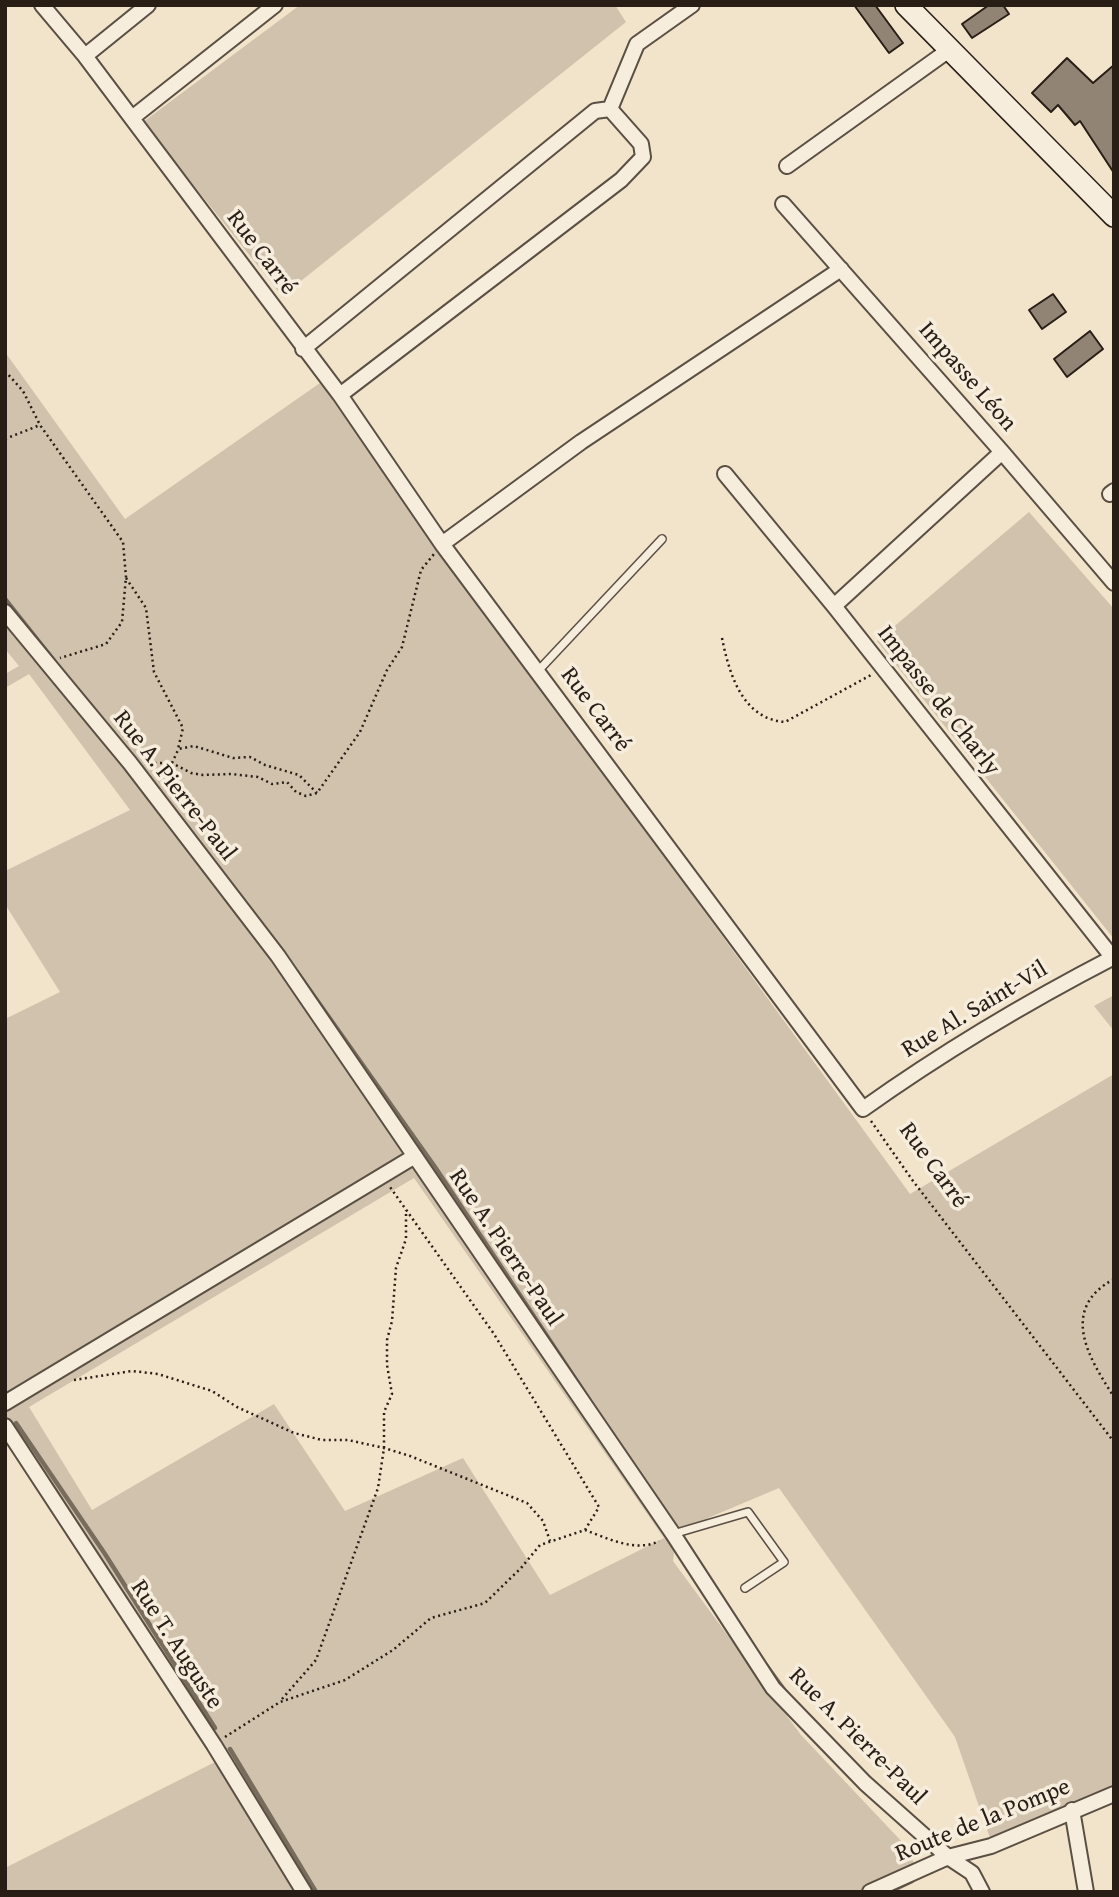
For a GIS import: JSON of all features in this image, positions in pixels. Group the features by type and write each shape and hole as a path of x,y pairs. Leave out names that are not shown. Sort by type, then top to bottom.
{"main road":[{"path":"906,5 1114,216"}],"street":[{"name":"Rue Carré","path":"42,5 85,56 340,395 442,544 863,1109"},
{"path":"85,56 148,5"},
{"path":"132,118 275,5"},
{"path":"610,109 637,44 692,5"},
{"path":"787,166 949,50"},
{"path":"303,349 595,111 610,109"},
{"path":"340,395 621,180 643,158 641,144 610,109"},
{"name":"Impasse Léon","path":"783,204 1114,583"},
{"path":"442,544 581,442 841,269"},
{"path":"834,606 1002,452"},
{"name":"Impasse de Charly","path":"725,474 834,606 1113,957"},
{"name":"Rue A. Pierre-Paul","path":"5,612 130,763 278,956 673,1534 773,1688 865,1783 948,1857 972,1873 982,1892"},
{"name":"Rue Al. Saint-Vil","path":"863,1109 908,1076 1038,996 1113,957"},
{"path":"5,1403 415,1156"},
{"name":"Rue T. Auguste","path":"5,1426 214,1745 304,1892"},
{"name":"Route de la Pompe","path":"870,1892 948,1857 990,1846 1114,1794"},
{"path":"1072,1810 1086,1892"}],"lane":[{"path":"538,671 662,540"},
{"path":"673,1534 748,1512 784,1562 746,1588"}],"path":[{"path":"5,371 23,391 40,425 124,542 126,577 122,621 106,644 47,662"},
{"path":"5,439 40,425"},
{"path":"130,763 172,763 191,773 258,776 272,784 288,782 296,792 306,796 317,793 360,732 387,670 402,647 421,570 442,544"},
{"path":"126,577 146,608 154,672 183,728 172,763"},
{"path":"722,638 727,666 734,683 758,713 772,721 785,722 884,669"},
{"path":"178,749 194,746 233,758 250,757 265,765 299,775 317,793"},
{"name":"Rue Carré","path":"863,1109 914,1181 1114,1442"},
{"path":"381,1175 494,1334 599,1507 585,1530"},
{"path":"280,1702 316,1660 378,1488 384,1448 383,1412 392,1394 387,1365 387,1340 392,1321 396,1269 406,1239 406,1207"},
{"path":"1114,1279 1101,1286 1083,1309 1084,1337 1093,1365 1114,1397"},
{"path":"39,1381 86,1379 132,1371 158,1374 212,1391 237,1407 294,1433 322,1440 348,1440 384,1448 527,1503 543,1521 550,1541"},
{"path":"214,1745 280,1702 345,1680 393,1650 431,1618 485,1603 540,1545 585,1530 626,1544 651,1545 673,1534"}],"shaded area":[{"path":"300,5 615,5 626,22 282,296 143,122"},
{"path":"5,352 125,519 320,383 910,1194 1114,1074 1114,1791 991,1841 955,1737 779,1488 708,1518 675,1544 673,1561 801,1735 905,1845 919,1873 880,1892 5,1892 5,1868 215,1762 185,1710 5,1440 5,1019 60,992 5,904 5,871 130,810 29,674 5,688 5,674 19,666 5,649","holes":["414,1178 664,1538 550,1595 463,1458 345,1511 274,1404 92,1510 29,1407"]},
{"path":"1029,512 1114,609 1114,939 877,641"},
{"path":"1114,995 1114,1031 1094,1006"}],"building":[{"path":"854,5 875,5 903,43 889,53"},
{"path":"989,5 1003,5 1009,14 972,38 962,24"},
{"path":"1067,58 1093,83 1114,65 1114,173 1080,121 1075,125 1058,105 1051,112 1032,93"},
{"path":"1053,294 1066,312 1042,329 1029,310"},
{"path":"1090,331 1103,349 1067,377 1054,359"}],"waterway":[{"path":"5,599 55,662"},
{"path":"297,972 435,1167 590,1401"},
{"path":"16,1423 105,1554 215,1728"},
{"path":"766,1665 788,1695"},
{"path":"230,1749 316,1892"},
{"path":"889,1892 912,1881"}]}
